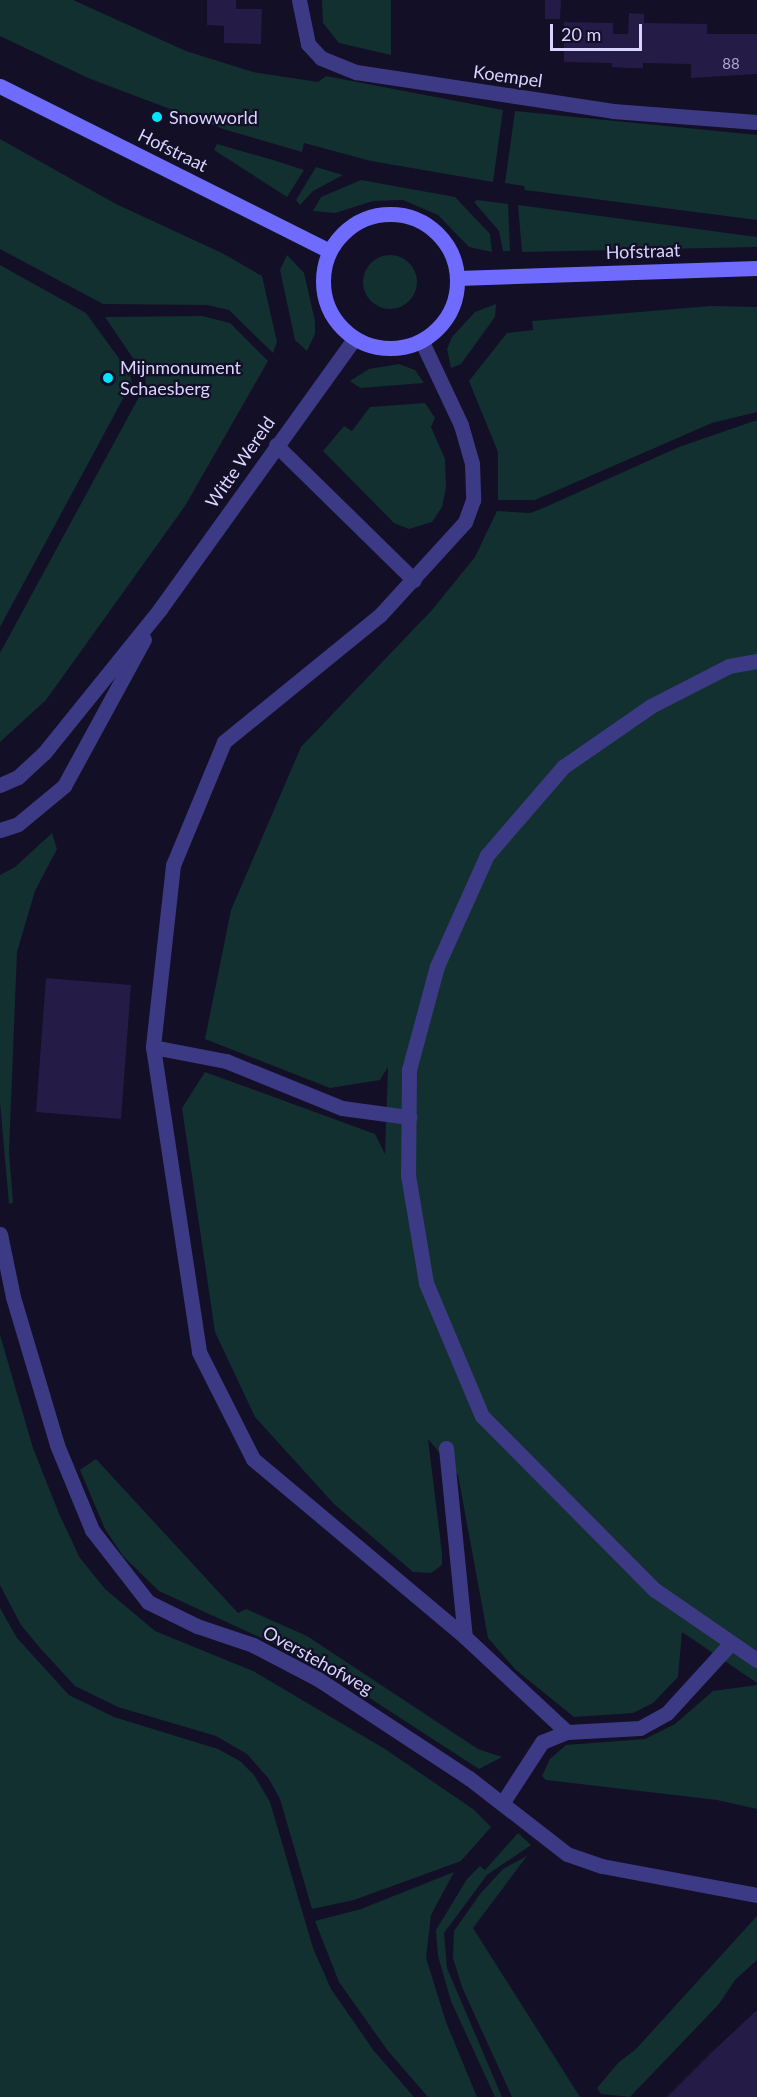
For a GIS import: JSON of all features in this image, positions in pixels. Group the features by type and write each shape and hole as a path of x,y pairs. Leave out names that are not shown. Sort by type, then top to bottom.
{"main road":[{"name":"Hofstraat","path":"0,86 329,251"},
{"path":"381,213 404,214 424,222 441,237 453,256 458,278 456,298 447,317 422,342 396,349 374,347 354,339 328,309 323,270 329,251 342,233 360,220 381,213"},
{"name":"Hofstraat","path":"458,278 757,268"}],"street":[{"name":"Koempel","path":"299,0 308,44 321,58 356,72 613,111 757,122"},
{"name":"Witte Wereld","path":"0,785 18,777 44,753 160,609 354,339"},
{"path":"422,342 461,425 472,463 473,500 465,522 450,543 380,615 224,742 173,865 153,1047 199,1352 253,1458 465,1637 567,1732"},
{"path":"276,445 414,580"},
{"name":"Witte Wereld","path":"0,830 18,824 64,786 160,609"},
{"path":"757,661 729,666 651,706 563,768 487,855 437,966 409,1070 408,1175 426,1283 482,1416 655,1590 757,1660"},
{"path":"153,1047 226,1061 342,1107 409,1117"},
{"name":"Overstehofweg","path":"0,1234 13,1297 57,1445 92,1530 119,1569 148,1602 197,1626 253,1645 318,1679 503,1802 567,1854 602,1866 757,1895"},
{"path":"446,1448 465,1637"},
{"path":"503,1802 542,1742 567,1732 640,1728 667,1713 731,1643"}],"green space":[{"path":"0,0 73,0 186,51 253,72 318,82 326,76 503,110 493,182 371,161 304,143 302,152 223,129 88,78 0,36"},
{"path":"322,0 391,0 391,55 339,43 323,23"},
{"path":"515,111 757,135 757,220 525,190 524,186 505,183"},
{"path":"0,139 116,204 222,253 262,276 277,342 273,353 229,310 207,305 103,304 0,249"},
{"path":"217,144 304,170 287,197 214,150"},
{"path":"316,167 343,175 313,191 300,205 296,200"},
{"path":"361,180 455,197 490,234 492,252 469,247 438,215 403,200 373,201 335,213 313,211 321,197"},
{"path":"477,200 508,204 510,251 503,251 499,231 474,202"},
{"path":"518,205 757,237 757,247 522,252"},
{"path":"287,255 304,273 315,321 315,334 307,351 295,340 280,270"},
{"path":"385,255 395,255 405,259 413,267 417,282 413,297 405,305 395,309 385,309 375,305 367,297 363,287 363,277 367,267 375,259"},
{"path":"0,265 86,313 129,372 132,382 0,627"},
{"path":"496,304 495,317 461,364 451,368 447,349 452,337 475,312"},
{"path":"711,306 757,307 757,412 712,423 535,500 498,500 498,452 469,381 507,333 533,330 532,321"},
{"path":"202,316 230,323 268,361 185,506 46,700 0,742 0,653 146,384 145,376 105,317"},
{"path":"399,364 415,370 424,383 360,388 350,381 369,369"},
{"path":"425,403 435,418 431,427 445,459 446,488 442,507 432,522 409,529 394,523 323,451 344,426 352,431 370,407"},
{"path":"757,420 757,1683 682,1632 678,1677 653,1703 633,1713 574,1717 516,1670 488,1638 458,1475 428,1439 442,1553 442,1565 431,1573 413,1572 334,1504 255,1417 215,1332 182,1108 205,1072 375,1134 385,1154 388,1067 380,1080 330,1088 205,1039 231,910 301,747 432,610 475,557 497,511 530,513 679,447"},
{"path":"52,833 57,849 35,891 17,952 9,1152 13,1203 9,1204 0,1102 0,875 15,867"},
{"path":"0,1335 33,1448 60,1516 80,1558 105,1589 155,1631 253,1671 385,1749 473,1809 491,1827 461,1861 354,1900 312,1909 280,1799 269,1779 247,1754 216,1736 118,1707 75,1686 40,1648 21,1625 0,1585"},
{"path":"96,1459 238,1613 246,1609 307,1636 478,1749 502,1757 479,1769 314,1662 159,1591 123,1556 105,1529 80,1470"},
{"path":"0,1608 17,1638 69,1695 114,1717 218,1749 240,1761 254,1775 270,1802 313,1948 331,1989 374,2051 414,2097 0,2097"},
{"path":"757,1685 757,1809 717,1800 546,1780 542,1776 550,1759 566,1745 645,1739 675,1724 713,1691"},
{"path":"518,1833 531,1845 487,1875 444,1933 447,1968 502,2097 495,2097 451,2001 438,1956 436,1930 467,1879 480,1866 485,1870"},
{"path":"527,1856 473,1928 580,2097 512,2097 462,1987 453,1958 454,1931 480,1894 503,1869"},
{"path":"454,1872 431,1915 426,1958 446,2022 477,2097 428,2097 388,2051 339,1982 315,1921 361,1909"},
{"path":"757,1916 757,1960 735,1980 719,2004 630,2097 601,2094 597,2088 618,2063 636,2049"}],"building":[{"path":"207,0 236,0 236,9 262,9 261,44 224,43 224,26 207,25"},
{"path":"545,0 561,0 560,19 545,19"},
{"path":"629,13 644,14 644,23 707,24 707,34 757,34 757,74 691,78 691,64 643,63 643,68 627,68 612,67 612,63 564,62 564,22 613,23 613,34 628,34"},
{"path":"46,978 131,985 121,1119 36,1112"},
{"path":"757,2010 757,2097 667,2097 712,2052"}],"place":[{"name":"Snowworld","path":"157,117"},
{"name":"Mijnmonument Schaesberg","path":"108,378"}]}
